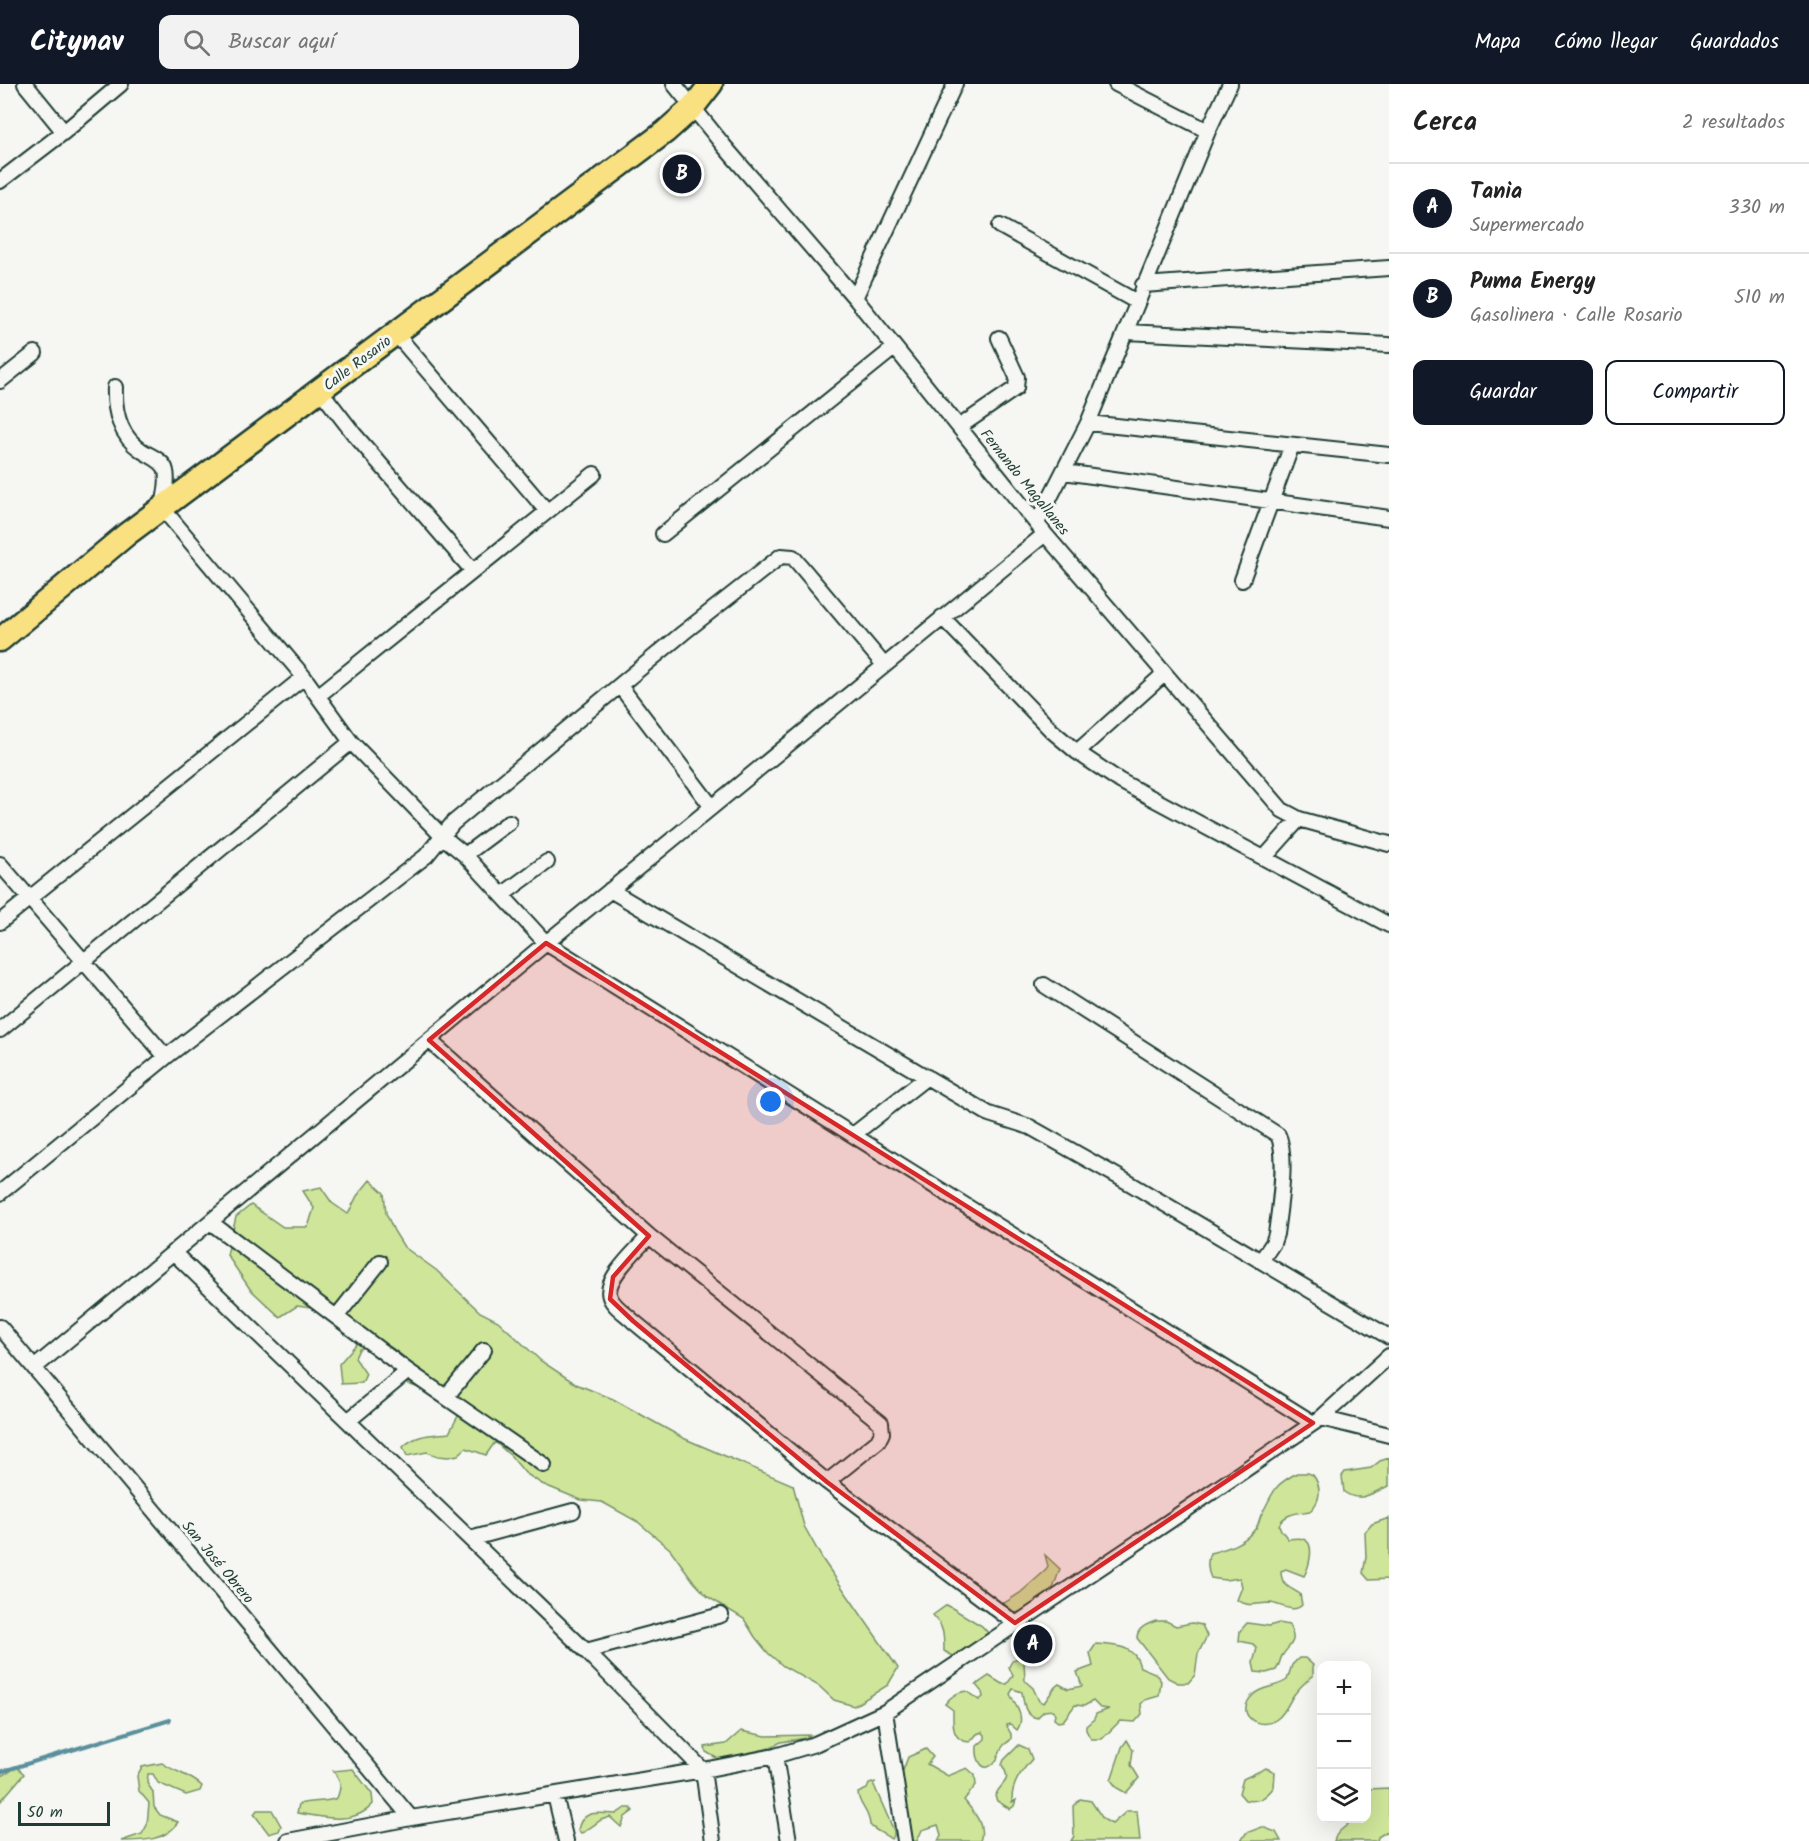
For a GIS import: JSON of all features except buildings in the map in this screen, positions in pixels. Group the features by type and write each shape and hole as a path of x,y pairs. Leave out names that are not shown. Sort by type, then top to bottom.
{"main road":[{"name":"Calle Rosario","path":"0,640 127,534 627,162 693,107 711,84"}],"street":[{"path":"25,84 64,132"},
{"path":"0,181 121,84"},
{"name":"Fernando Magallanes","path":"674,84 724,146 855,298 1041,529 1282,810 1299,819 1389,844"},
{"path":"855,298 955,84"},
{"path":"1116,84 1208,131"},
{"path":"34,1368 942,617 1041,529 1064,472 1088,423 1208,131 1230,84"},
{"path":"1000,226 1137,302"},
{"path":"1143,285 1389,268"},
{"path":"1126,332 1389,345"},
{"path":"396,334 546,510"},
{"path":"959,426 1016,388 1017,377 999,338"},
{"path":"663,534 894,348"},
{"path":"0,381 34,353"},
{"path":"115,387 114,404 119,422 132,443 161,462 166,469 163,509 304,676 351,742 442,837 465,855 546,943 853,1136 1317,1420 1389,1435"},
{"path":"320,390 354,434 473,571"},
{"path":"1088,423 1389,455"},
{"path":"1242,580 1292,445"},
{"path":"1064,472 1389,518"},
{"path":"319,695 546,510 594,474"},
{"path":"0,1193 166,1057 426,856 453,823 692,626 781,556 793,557 884,664"},
{"path":"942,617 1052,731 1077,752 1120,781 1389,925"},
{"path":"1077,752 1164,674"},
{"path":"0,922 304,676"},
{"path":"620,686 712,807"},
{"path":"0,1030 351,742"},
{"path":"1264,857 1299,819"},
{"path":"465,855 509,822"},
{"path":"502,895 547,862"},
{"path":"0,864 166,1057"},
{"path":"610,890 989,1114 1030,1127 1389,1337"},
{"path":"1044,985 1278,1135 1283,1156 1276,1234 1261,1261"},
{"path":"429,1040 649,1236 881,1424 882,1432 878,1441 827,1482"},
{"path":"853,1136 927,1077"},
{"path":"210,1222 408,1371 544,1465"},
{"path":"649,1236 613,1277 609,1289 610,1299 633,1321 827,1482 1015,1623"},
{"path":"173,1252 586,1651 703,1770 713,1841"},
{"path":"337,1316 380,1262"},
{"name":"San José Obrero","path":"0,1327 411,1818"},
{"path":"446,1397 484,1350"},
{"path":"288,1841 411,1818 703,1770 775,1756 815,1744 885,1712 1317,1420 1389,1356"},
{"path":"348,1421 408,1371"},
{"path":"470,1539 573,1511"},
{"path":"586,1651 721,1615"},
{"path":"885,1712 905,1841"},
{"path":"775,1756 789,1841"},
{"path":"555,1795 566,1841"}],"highlighted area":[{"path":"546,943 1313,1423 1015,1623 827,1482 633,1321 610,1299 613,1277 649,1236 429,1040"}],"green space":[{"path":"370,1180 384,1193 386,1213 404,1247 436,1270 480,1312 498,1321 541,1361 576,1384 613,1399 683,1438 793,1485 804,1526 823,1560 898,1668 888,1685 854,1706 834,1700 819,1686 783,1666 768,1653 744,1619 708,1597 670,1549 638,1522 602,1502 581,1500 542,1484 525,1473 495,1442 486,1455 466,1448 458,1455 448,1457 427,1452 407,1456 403,1447 413,1440 424,1436 449,1433 458,1416 456,1405 428,1391 399,1381 392,1373 404,1357 383,1344 359,1349 355,1358 366,1374 362,1383 341,1384 339,1364 358,1342 359,1332 333,1311 297,1306 280,1317 250,1289 227,1255 236,1217 251,1205 283,1227 308,1227 314,1208 303,1191 321,1187 332,1203 348,1214 357,1196"},
{"path":"1389,1458 1389,1486 1361,1497 1344,1492 1342,1476 1345,1472 1371,1468"},
{"path":"1297,1473 1313,1475 1319,1489 1316,1503 1310,1511 1288,1516 1279,1525 1288,1539 1301,1538 1310,1545 1308,1568 1304,1576 1286,1569 1281,1571 1284,1583 1300,1594 1302,1605 1291,1609 1270,1603 1241,1602 1237,1600 1242,1587 1240,1578 1225,1580 1211,1578 1208,1565 1210,1553 1223,1550 1247,1538 1257,1526 1274,1490"},
{"path":"1389,1518 1389,1579 1369,1580 1363,1573 1366,1557 1365,1532 1372,1524"},
{"path":"1045,1555 1060,1569 1051,1594 1026,1610 1016,1613 1000,1612 989,1599 1003,1604 1020,1593 1046,1570 1048,1566"},
{"path":"947,1605 982,1626 989,1634 962,1661 944,1651 943,1632 933,1615"},
{"path":"1156,1621 1166,1621 1176,1626 1192,1623 1202,1625 1207,1636 1198,1654 1195,1675 1188,1683 1178,1683 1168,1678 1137,1638 1141,1629"},
{"path":"1247,1623 1269,1626 1279,1623 1289,1625 1293,1639 1276,1670 1266,1673 1255,1672 1253,1663 1257,1648 1253,1644 1239,1641 1240,1631"},
{"path":"1096,1644 1129,1650 1134,1654 1140,1667 1155,1673 1161,1681 1159,1696 1145,1700 1141,1704 1142,1714 1135,1722 1120,1721 1102,1739 1091,1739 1086,1726 1096,1714 1109,1709 1100,1708 1093,1701 1084,1706 1075,1705 1063,1721 1058,1722 1054,1719 1053,1710 1044,1711 1037,1718 1027,1712 1022,1692 1013,1689 1010,1694 1019,1712 1020,1726 1017,1730 1010,1724 1006,1725 1011,1739 1002,1747 994,1763 986,1767 980,1763 977,1746 985,1739 982,1732 970,1742 959,1739 956,1735 953,1726 953,1710 945,1704 954,1695 966,1691 979,1700 983,1697 982,1692 976,1685 989,1676 1002,1684 1007,1684 1013,1676 1010,1664 1013,1660 1019,1659 1024,1661 1025,1681 1033,1688 1039,1701 1044,1703 1059,1684 1068,1689 1082,1686 1077,1672 1093,1666 1090,1653"},
{"path":"1299,1658 1305,1658 1313,1665 1313,1676 1298,1690 1277,1719 1263,1723 1251,1719 1246,1709 1253,1695 1287,1680 1292,1665"},
{"path":"741,1731 766,1736 810,1735 806,1738 781,1742 752,1756 720,1760 706,1752 705,1747 726,1744"},
{"path":"1127,1740 1133,1750 1131,1765 1139,1778 1126,1793 1117,1788 1111,1780 1122,1747"},
{"path":"1019,1745 1028,1749 1032,1759 1015,1784 1012,1802 1016,1800 1010,1809 997,1801 995,1796 1007,1775 1002,1765 1004,1760"},
{"path":"926,1749 933,1757 927,1764 948,1776 967,1768 975,1775 976,1785 964,1800 980,1824 980,1841 938,1841 941,1835 938,1825 922,1830 917,1841 906,1841 904,1831 910,1823 906,1804 900,1797 901,1776 908,1757"},
{"path":"162,1763 197,1782 202,1786 200,1791 186,1795 158,1783 153,1774 148,1774 147,1783 153,1792 154,1807 160,1815 178,1822 167,1833 153,1839 121,1841 142,1834 147,1825 149,1803 139,1791 137,1776 142,1767"},
{"path":"17,1767 24,1774 0,1802 0,1777"},
{"path":"1266,1768 1275,1772 1274,1787 1262,1798 1254,1801 1245,1800 1239,1793 1243,1779"},
{"path":"353,1769 372,1794 373,1804 365,1811 347,1818 297,1813 299,1804 337,1798 340,1783 333,1771"},
{"path":"876,1782 873,1783 894,1831 891,1839 870,1825 860,1801 858,1793 867,1789 869,1784"},
{"path":"1389,1788 1389,1830 1378,1837 1377,1841 1334,1841 1337,1834 1349,1823 1371,1823 1371,1789"},
{"path":"1080,1799 1091,1801 1103,1819 1112,1824 1127,1811 1137,1811 1140,1841 1071,1841 1074,1836 1073,1806"},
{"path":"625,1808 631,1808 633,1811 625,1817 621,1827 610,1817 601,1820 584,1832 581,1833 578,1830 583,1818 588,1815 616,1814"},
{"path":"257,1810 272,1810 281,1826 279,1831 269,1834 254,1814"},
{"path":"1262,1827 1276,1832 1281,1841 1241,1841 1246,1833"}],"waterway":[{"path":"0,1772 170,1720"}],"place":[{"name":"Puma Energy","path":"682,174"},
{"name":"Tania","path":"1033,1644"}]}
